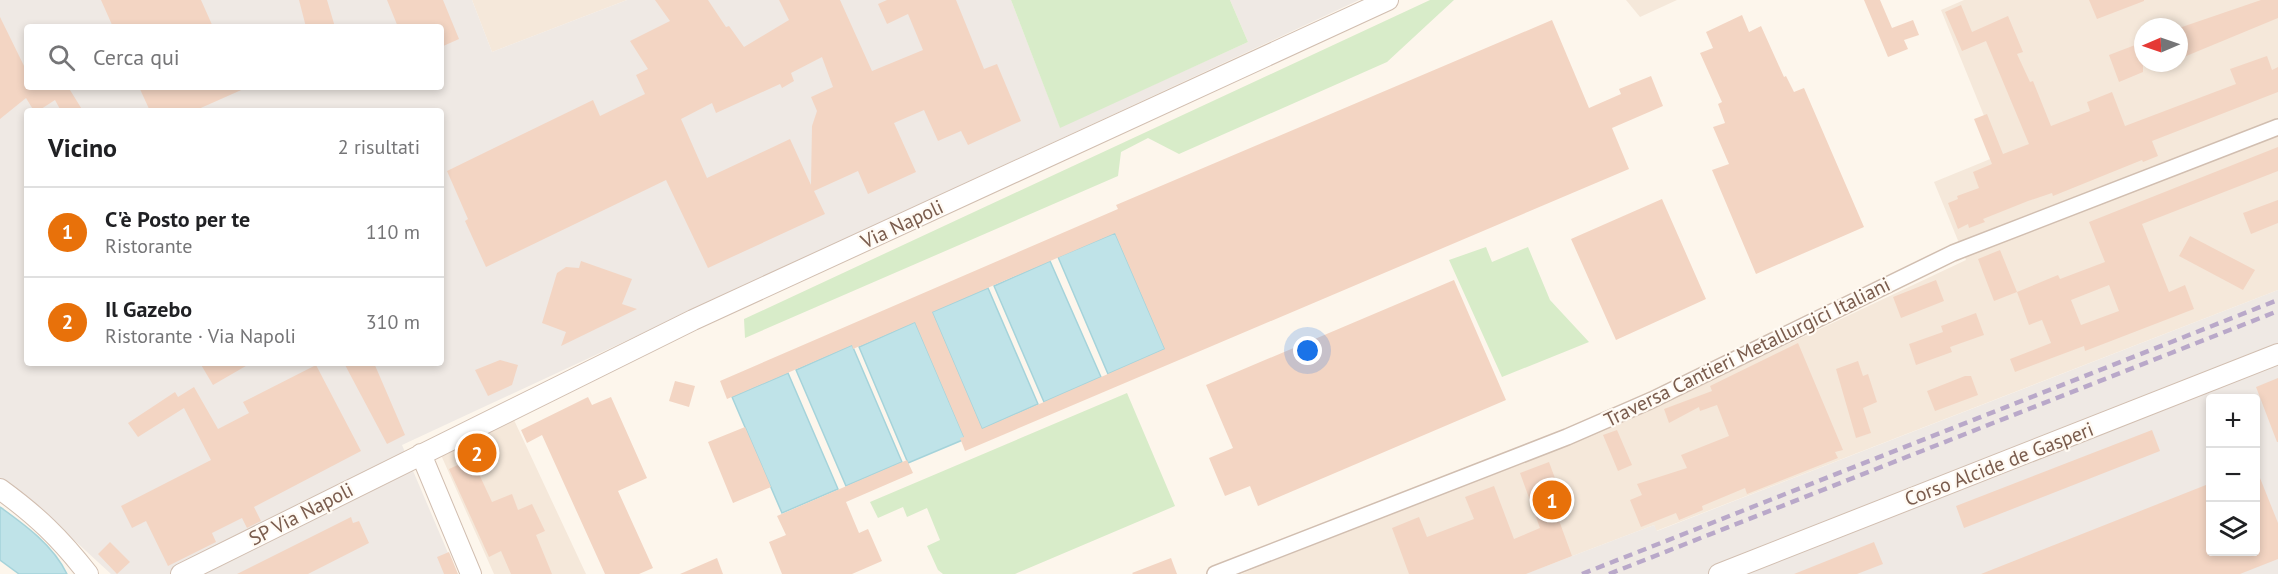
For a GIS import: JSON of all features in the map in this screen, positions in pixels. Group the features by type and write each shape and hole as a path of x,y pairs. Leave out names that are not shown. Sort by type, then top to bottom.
{"street":[{"name":"Via Napoli","path":"421,454 693,320 1388,0"},
{"name":"Traversa Cantieri Metallurgici Italiani","path":"1215,574 1568,437 1652,400 1953,253 2278,127"},
{"name":"Corso Alcide de Gasperi","path":"1719,574 2278,354"},
{"name":"SP Via Napoli","path":"181,574 421,454"},
{"path":"421,454 471,574"},
{"path":"0,489 27,508 62,541 88,574"}],"shaded area":[{"path":"0,0 472,0 492,52 627,0 1011,0 1060,127 1248,42 1230,0 1359,0 402,445 457,574 111,574 61,528 0,479"},
{"path":"472,0 627,0 492,52"},
{"path":"1626,0 1677,0 1640,17"},
{"path":"1964,0 2278,0 2278,290 1656,531 1654,525 1525,574 1241,574 1640,414 1966,260 1934,182 2000,155 1941,10"},
{"path":"2278,290 2278,574 1525,574 1654,525 1657,531"},
{"path":"514,420 586,574 494,574 441,455"}],"green space":[{"path":"1011,0 1230,0 1248,42 1060,128"},
{"path":"1430,0 1454,0 1387,62 1179,154 1148,138 1121,152 1118,176 745,338 744,319"},
{"path":"1486,247 1492,262 1528,247 1550,300 1589,342 1502,377 1449,260"},
{"path":"1127,393 1175,506 1015,574 943,574 938,570 927,546 940,540 927,508 907,517 903,507 878,518 870,502"}],"water":[{"path":"1115,233 1165,349 1108,374 1058,257"},
{"path":"1050,261 1101,377 1044,402 994,286"},
{"path":"988,288 1038,404 982,429 932,312"},
{"path":"915,322 965,439 908,463 859,347"},
{"path":"852,345 902,462 846,486 796,370"},
{"path":"788,373 838,489 782,513 732,397"},
{"path":"0,507 46,545 67,574 19,574 0,560"}],"building":[{"path":"101,0 201,0 212,24 112,24"},
{"path":"299,0 327,0 334,24 305,24"},
{"path":"387,0 443,0 459,39 444,46 444,24 397,24"},
{"path":"655,0 708,0 726,27 729,26 744,47 789,20 779,0 840,0 872,71 923,50 908,14 887,24 878,4 887,0 956,0 984,69 997,64 1021,121 968,145 961,131 938,141 924,110 894,123 916,172 868,194 858,171 814,191 825,214 708,268 666,180 486,267 465,221 468,219 447,171 593,100 600,116 645,94 636,75 648,69 630,41 670,21","holes":["822,57 833,87 811,97 817,111 812,126 811,185 790,139 707,178 681,119 712,103 716,113 780,84 782,88 794,81 791,73"]},
{"path":"1864,0 1880,0 1892,28 1913,20 1919,35 1904,40 1908,49 1888,57"},
{"path":"2089,0 2144,0 2144,1 2097,19"},
{"path":"2261,0 2278,0 2278,18 2188,55 2188,25"},
{"path":"1961,5 1972,32 2008,16 2023,52 2017,54 2030,82 2033,81 2051,126 2090,111 2087,102 2112,92 2125,126 2236,84 2230,69 2267,56 2272,70 2278,67 2278,92 2152,141 2158,156 2143,162 2142,160 2053,196 2052,193 2028,201 1983,219 1985,222 1969,228 1968,224 1958,229 1948,203 1958,199 1957,196 1979,188 1973,172 1992,164 1974,119 1987,114 2003,154 2029,144 1986,41 1962,51 1945,12"},
{"path":"1742,15 1749,32 1761,26 1784,77 1786,76 1794,92 1804,88 1864,227 1756,274 1712,170 1729,164 1713,127 1725,123 1718,104 1722,102 1700,53 1713,48 1706,32"},
{"path":"0,17 24,66 24,90 70,90 81,108 59,108 55,100 43,108 32,108 26,98 0,119"},
{"path":"1552,20 1589,108 1621,94 1619,89 1651,76 1663,106 1612,128 1629,169 965,451 960,438 964,437 915,322 853,349 852,345 727,399 720,381 1118,209 1116,205","holes":["1115,233 1165,349 982,429 932,312"]},
{"path":"2134,45 2134,72 2143,72 2119,82 2109,55"},
{"path":"140,90 241,90 201,108 149,108"},
{"path":"2278,147 2278,171 2142,224 2169,292 2185,285 2194,309 2085,351 2084,346 2015,372 2010,359 2051,343 2042,320 2029,325 2017,292 2058,275 2060,279 2105,262 2089,222","holes":["2109,285 2119,311 2081,325 2071,300"]},
{"path":"1662,199 1706,299 1616,340 1571,239"},
{"path":"2278,200 2278,223 2251,234 2243,213"},
{"path":"2190,236 2255,270 2243,290 2179,256"},
{"path":"2000,250 2017,292 1994,301 1978,259"},
{"path":"581,261 632,279 622,304 637,309 561,346 566,332 542,323 557,273 566,267 579,268"},
{"path":"1454,280 1506,400 1258,506 1250,486 1225,496 1209,458 1233,448 1206,385"},
{"path":"1936,280 1944,301 1901,318 1893,297"},
{"path":"1976,313 1984,335 1950,347 1952,352 1916,365 1909,344 1943,332 1941,326"},
{"path":"1798,343 1843,450 1835,452 1838,458 1747,494 1745,488 1702,506 1703,510 1679,520 1676,513 1641,527 1630,500 1642,495 1637,484 1687,468 1681,455 1729,436 1717,405 1700,411 1699,407 1669,423 1664,409 1712,391 1710,386"},
{"path":"500,360 518,365 512,385 488,396 475,370"},
{"path":"1858,361 1863,376 1868,374 1877,402 1863,408 1871,433 1856,438 1836,369"},
{"path":"202,366 246,366 213,385"},
{"path":"317,366 361,451 254,507 261,521 247,528 242,518 212,533 216,542 168,566 146,521 132,528 121,506 211,460 184,408 138,437 128,423 175,392 178,397 194,387 218,429 249,413 243,402"},
{"path":"346,366 375,366 405,435 387,444"},
{"path":"1965,376 1971,376 1978,395 1935,411 1927,391"},
{"path":"2278,378 2278,442 2260,394 2256,387"},
{"path":"675,381 695,386 689,407 669,401"},
{"path":"588,397 592,405 611,397 647,478 618,491 653,568 639,574 605,574 542,435 527,443 521,430"},
{"path":"745,427 771,487 733,503 708,442"},
{"path":"1617,430 1632,465 1618,471 1603,435"},
{"path":"2152,430 2160,451 1964,528 1956,506"},
{"path":"482,454 489,470 479,474 492,502 512,494 518,510 532,504 545,531 536,535 552,574 511,574 501,551 489,557 449,469"},
{"path":"907,460 913,473 846,502 859,533 868,529 882,561 852,574 782,574 769,542 786,535 777,516"},
{"path":"1549,462 1567,511 1557,515 1572,556 1526,574 1409,574 1392,528 1419,517 1427,537 1474,519 1465,497 1494,486 1514,539 1540,528 1520,473"},
{"path":"2260,478 2278,523 2278,559 2240,574 1981,574 2206,485 2206,556 2260,556"},
{"path":"351,517 353,523 359,521 369,543 308,574 237,574"},
{"path":"110,542 130,562 117,574 98,554"},
{"path":"1874,542 1883,564 1857,574 1794,574"},
{"path":"449,552 458,574 444,574 437,557"},
{"path":"717,558 723,574 680,574"},
{"path":"1171,558 1177,574 1132,573"}],"railway":[{"path":"1582,574 2278,300"},
{"path":"1609,574 2278,311"}],"place":[{"name":"Il Gazebo","path":"477,453"},
{"name":"C'è Posto per te","path":"1552,500"}]}
